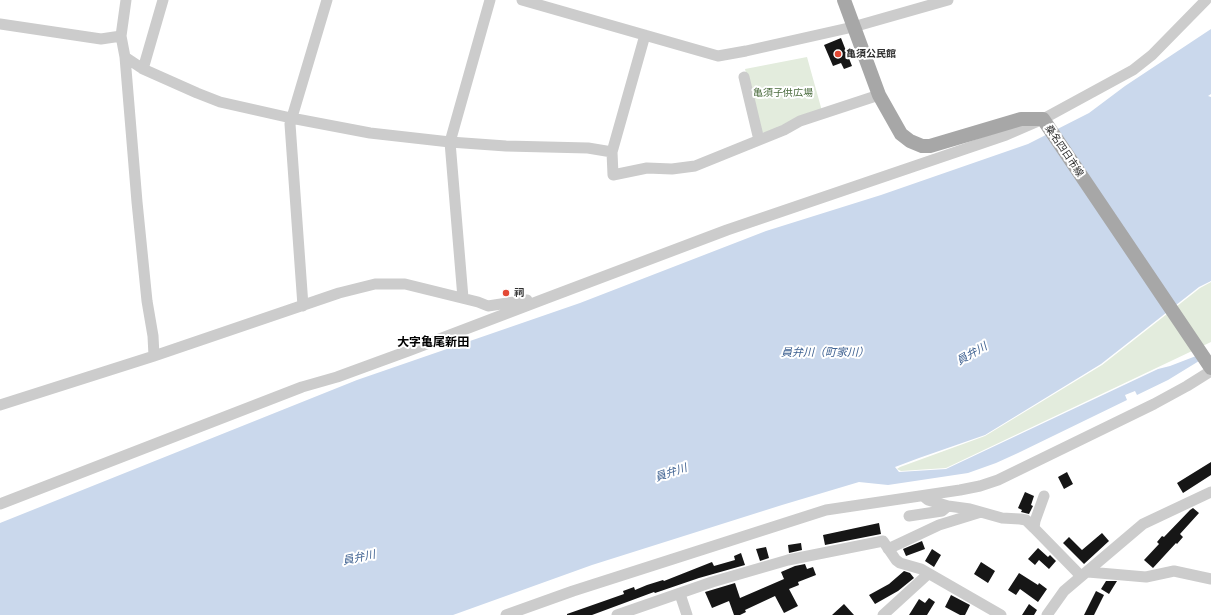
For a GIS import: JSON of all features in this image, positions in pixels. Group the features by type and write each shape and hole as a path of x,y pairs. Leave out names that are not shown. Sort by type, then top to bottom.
{"main road":[{"name":"桑名四日市線","path":"844,0 879,95 901,134 910,141 922,146 930,146 1021,119 1046,125 1211,368"}],"street":[{"path":"126,0 121,36 125,57 138,210 154,356"},
{"path":"144,69 163,0"},
{"path":"303,306 290,124 327,0"},
{"path":"463,298 450,142 490,0"},
{"path":"522,0 718,56 853,27 948,0"},
{"path":"0,504 302,387 408,351 726,230 1006,135 1046,125 1134,70 1152,55 1206,0"},
{"path":"0,24 101,39 121,36"},
{"path":"645,35 612,152 613,175 647,168 672,169 695,166 784,130 800,121 879,95"},
{"path":"125,57 144,69 220,102 291,118 370,133 450,142 506,146 588,148 612,152"},
{"path":"744,77 759,140"},
{"path":"0,404 154,356 339,293 375,284 405,284 463,298 488,306 547,298"},
{"path":"506,615 580,589 826,510 973,488 998,480 1154,404 1211,371"},
{"path":"1047,615 1064,591 1143,524 1211,492"},
{"path":"923,496 928,500 948,506 970,509 1002,518 1026,520 1077,572 1084,575 1146,577 1174,571 1211,579"},
{"path":"1034,528 1035,520 1044,496"},
{"path":"909,516 942,511 948,506"},
{"path":"888,548 939,525 982,512"},
{"path":"617,615 712,582 788,560 883,542 896,560 900,563 921,569 1001,615"},
{"path":"883,615 928,574"},
{"path":"680,594 687,615"}],"green space":[{"name":"亀須子供広場","path":"807,57 822,111 766,134 760,131 745,69"},
{"path":"1211,282 1211,342 946,468 901,471 897,469 985,436 1102,365 1200,288"}],"water":[{"name":"員弁川（町家川）","path":"1211,29 1211,94 1208,96 1211,97 1211,281 1199,287 1101,364 985,435 895,467 899,472 946,469 1158,369 1196,356 1199,361 1168,380 1137,395 1135,391 1125,395 1127,400 1018,453 968,473 888,485 859,482 592,565 453,615 0,615 0,523 357,380 580,303 766,231 881,195 1028,144 1089,113 1125,86"}],"building":[{"name":"亀須公民館","path":"841,38 852,66 844,69 841,63 833,66 824,45"},
{"path":"1211,462 1211,475 1183,493 1177,483"},
{"path":"1067,472 1073,484 1064,489 1058,477"},
{"path":"1025,492 1034,496 1031,505 1033,506 1029,514 1021,512 1022,510 1018,508"},
{"path":"1193,508 1199,513 1180,534 1183,537 1153,568 1144,560 1159,544 1157,542 1162,536 1164,537"},
{"path":"879,523 881,534 825,545 823,535"},
{"path":"1102,533 1109,541 1084,564 1063,543 1069,537 1082,550"},
{"path":"922,541 925,549 906,556 903,549"},
{"path":"801,543 802,550 789,553 788,545"},
{"path":"766,547 769,558 760,561 756,549"},
{"path":"1038,548 1048,557 1050,555 1056,561 1049,569 1039,560 1035,565 1028,559"},
{"path":"932,549 941,555 934,567 925,561"},
{"path":"741,553 745,565 699,578 655,593 654,592 592,615 567,615 624,594 623,591 634,587 635,590 663,580 664,581 712,562 714,566 735,560 734,556"},
{"path":"981,562 995,571 988,583 974,574"},
{"path":"805,564 807,569 813,567 816,575 798,582 799,585 789,589 798,606 784,613 775,596 745,610 746,612 740,615 734,615 729,601 712,608 705,592 735,583 740,598 784,579 781,572 795,566"},
{"path":"904,571 910,573 914,578 898,591 875,604 869,595 889,584"},
{"path":"1019,573 1038,585 1039,583 1047,589 1038,602 1020,589 1016,595 1008,590"},
{"path":"1106,581 1117,581 1109,594 1101,589"},
{"path":"1096,591 1104,595 1094,615 1084,615"},
{"path":"951,595 970,605 965,615 960,615 945,607"},
{"path":"929,598 935,602 927,615 909,615 919,599 925,603"},
{"path":"844,604 854,615 832,615"},
{"path":"1029,604 1037,610 1034,615 1022,615"}],"place":[{"name":"亀須公民館","path":"838,54"},
{"name":"祠","path":"506,293"}],"district":[{"name":"大字亀尾新田","path":"433,343"}],"water label":[{"name":"員弁川","path":"972,354"},
{"name":"員弁川","path":"671,473"},
{"name":"員弁川","path":"359,558"}]}
